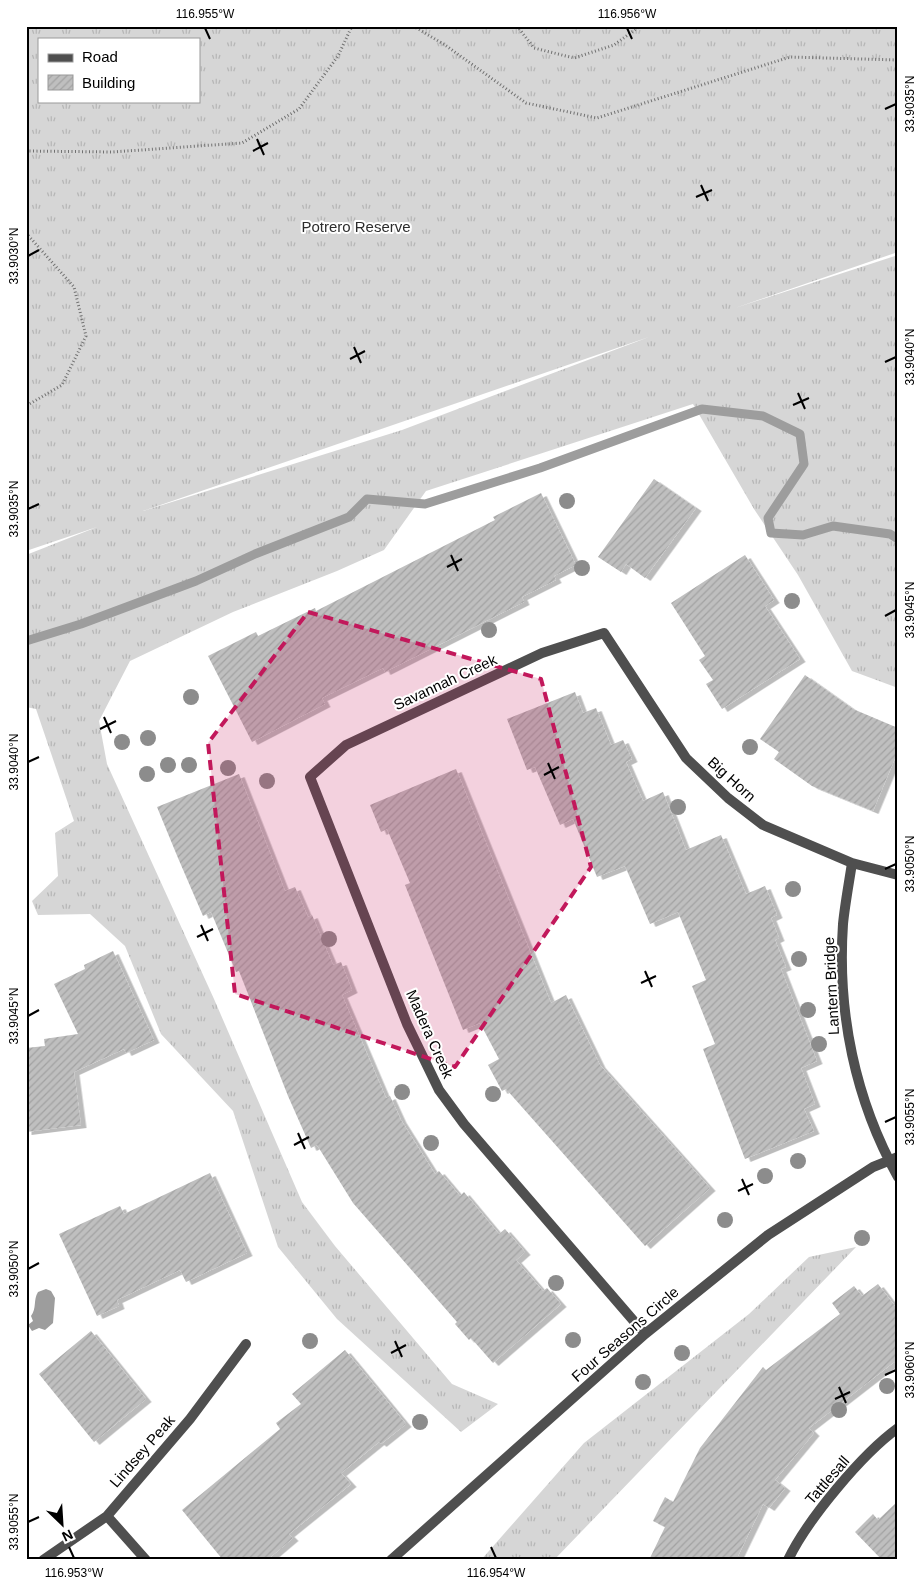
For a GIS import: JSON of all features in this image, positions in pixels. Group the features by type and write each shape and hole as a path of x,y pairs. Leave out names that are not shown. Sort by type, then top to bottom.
{"street":[{"name":"Savannah Creek","path":"310,778 346,745 542,653 604,633"},
{"name":"Big Horn","path":"604,633 686,758 728,798 762,825 852,864 898,875"},
{"name":"Madera Creek","path":"310,778 406,1024 439,1090 464,1124 645,1334"},
{"name":"Lantern Bridge","path":"852,864 843,924 844,1010 851,1060 871,1118 893,1159 898,1177"},
{"name":"Four Seasons Circle","path":"391,1560 645,1334 768,1235 873,1167 893,1159"},
{"name":"Lindsey Peak","path":"42,1560 106,1516 190,1419 246,1344"},
{"name":"Tattlesall","path":"788,1560 798,1538 845,1480 898,1428"},
{"path":"106,1516 146,1560"}],"path":[{"path":"26,150 112,152 242,143 299,109 338,56 352,26"},
{"path":"413,26 445,45 526,103 597,118 790,57 898,60"},
{"path":"517,26 534,48 574,58 614,45 640,26"},
{"path":"26,233 74,287 86,336 62,385 26,406"}],"highlighted area":[{"path":"308,612 541,679 591,867 455,1067 235,994 208,743"}],"green space":[{"name":"Potrero Reserve","path":"26,26 898,26 898,252 735,308 898,255 898,688 852,671 798,575 754,509 693,404 426,491 384,550 337,571 233,612 130,661 99,721 107,764 214,999 302,1202 335,1246 452,1384 498,1404 461,1432 337,1319 278,1247 233,1111 161,1034 125,946 90,914 38,915 32,901 58,876 55,833 74,821 36,709 26,707 26,555 97,527 26,551","holes":["649,337 402,430 143,511"]},
{"path":"856,1247 554,1560 481,1560 584,1443 749,1314 809,1257"}],"shaded area":[{"path":"46,1289 51,1291 55,1298 53,1323 45,1330 39,1328 32,1331 28,1325 33,1321 31,1316 38,1292"}],"building":[{"path":"654,479 696,508 645,578 626,564 621,572 598,557"},
{"path":"541,493 576,565 554,576 556,580 522,597 524,602 385,672 383,668 322,698 325,704 252,742 208,656 256,632 258,636 315,608 316,611 495,520 493,517"},
{"path":"745,555 774,600 765,606 800,659 722,709 706,684 713,680 699,660 705,656 671,603"},
{"path":"805,675 853,709 898,728 898,751 873,811 812,786 774,759 779,752 760,739"},
{"path":"575,692 583,713 596,708 611,745 623,740 632,759 626,762 643,801 663,792 686,850 721,835 746,894 765,886 777,915 771,918 779,938 775,940 786,967 781,969 817,1061 801,1068 815,1104 804,1109 814,1131 745,1159 703,1049 715,1044 692,986 706,980 678,912 650,924 625,866 597,877 573,819 560,825 535,767 527,770 507,719"},
{"path":"456,769 551,1003 566,995 600,1065 710,1188 645,1246 506,1089 502,1091 488,1065 499,1059 480,1023 463,1030 405,885 410,883 387,829 381,832 370,805"},
{"path":"239,774 285,891 295,887 308,917 312,915 333,965 341,962 352,990 342,995 386,1098 390,1096 401,1120 435,1174 439,1171 460,1196 464,1192 499,1234 505,1229 525,1252 516,1260 543,1291 547,1288 561,1304 493,1363 471,1338 469,1340 455,1324 457,1322 353,1203 317,1145 311,1148 288,1096 239,971 236,972 211,912 203,916 157,807"},
{"path":"113,951 154,1040 126,1053 124,1049 74,1072 81,1125 26,1132 26,1048 45,1046 44,1039 78,1034 54,984 85,969 84,965"},
{"path":"210,1173 247,1253 186,1282 180,1270 117,1300 119,1306 97,1316 59,1234 120,1206 124,1214"},
{"path":"878,1284 898,1310 898,1359 809,1428 814,1433 775,1480 785,1488 769,1508 763,1504 736,1560 649,1560 665,1527 653,1521 665,1497 673,1502 700,1448 763,1367 766,1370 840,1314 832,1303 854,1286 862,1296"},
{"path":"91,1331 146,1399 94,1442 39,1374"},
{"path":"345,1350 406,1424 381,1444 379,1442 341,1473 351,1484 289,1534 293,1538 267,1560 223,1560 182,1510 280,1429 276,1423 301,1404 292,1394"},
{"path":"898,1501 898,1560 882,1560 855,1532 873,1514 878,1520"}],"waterway":[{"path":"26,641 81,624 196,581 255,554 349,517 367,499 425,504 540,468 702,409 763,416 800,434 804,464 768,518 771,533 803,535 833,526 890,534 898,539"}]}
